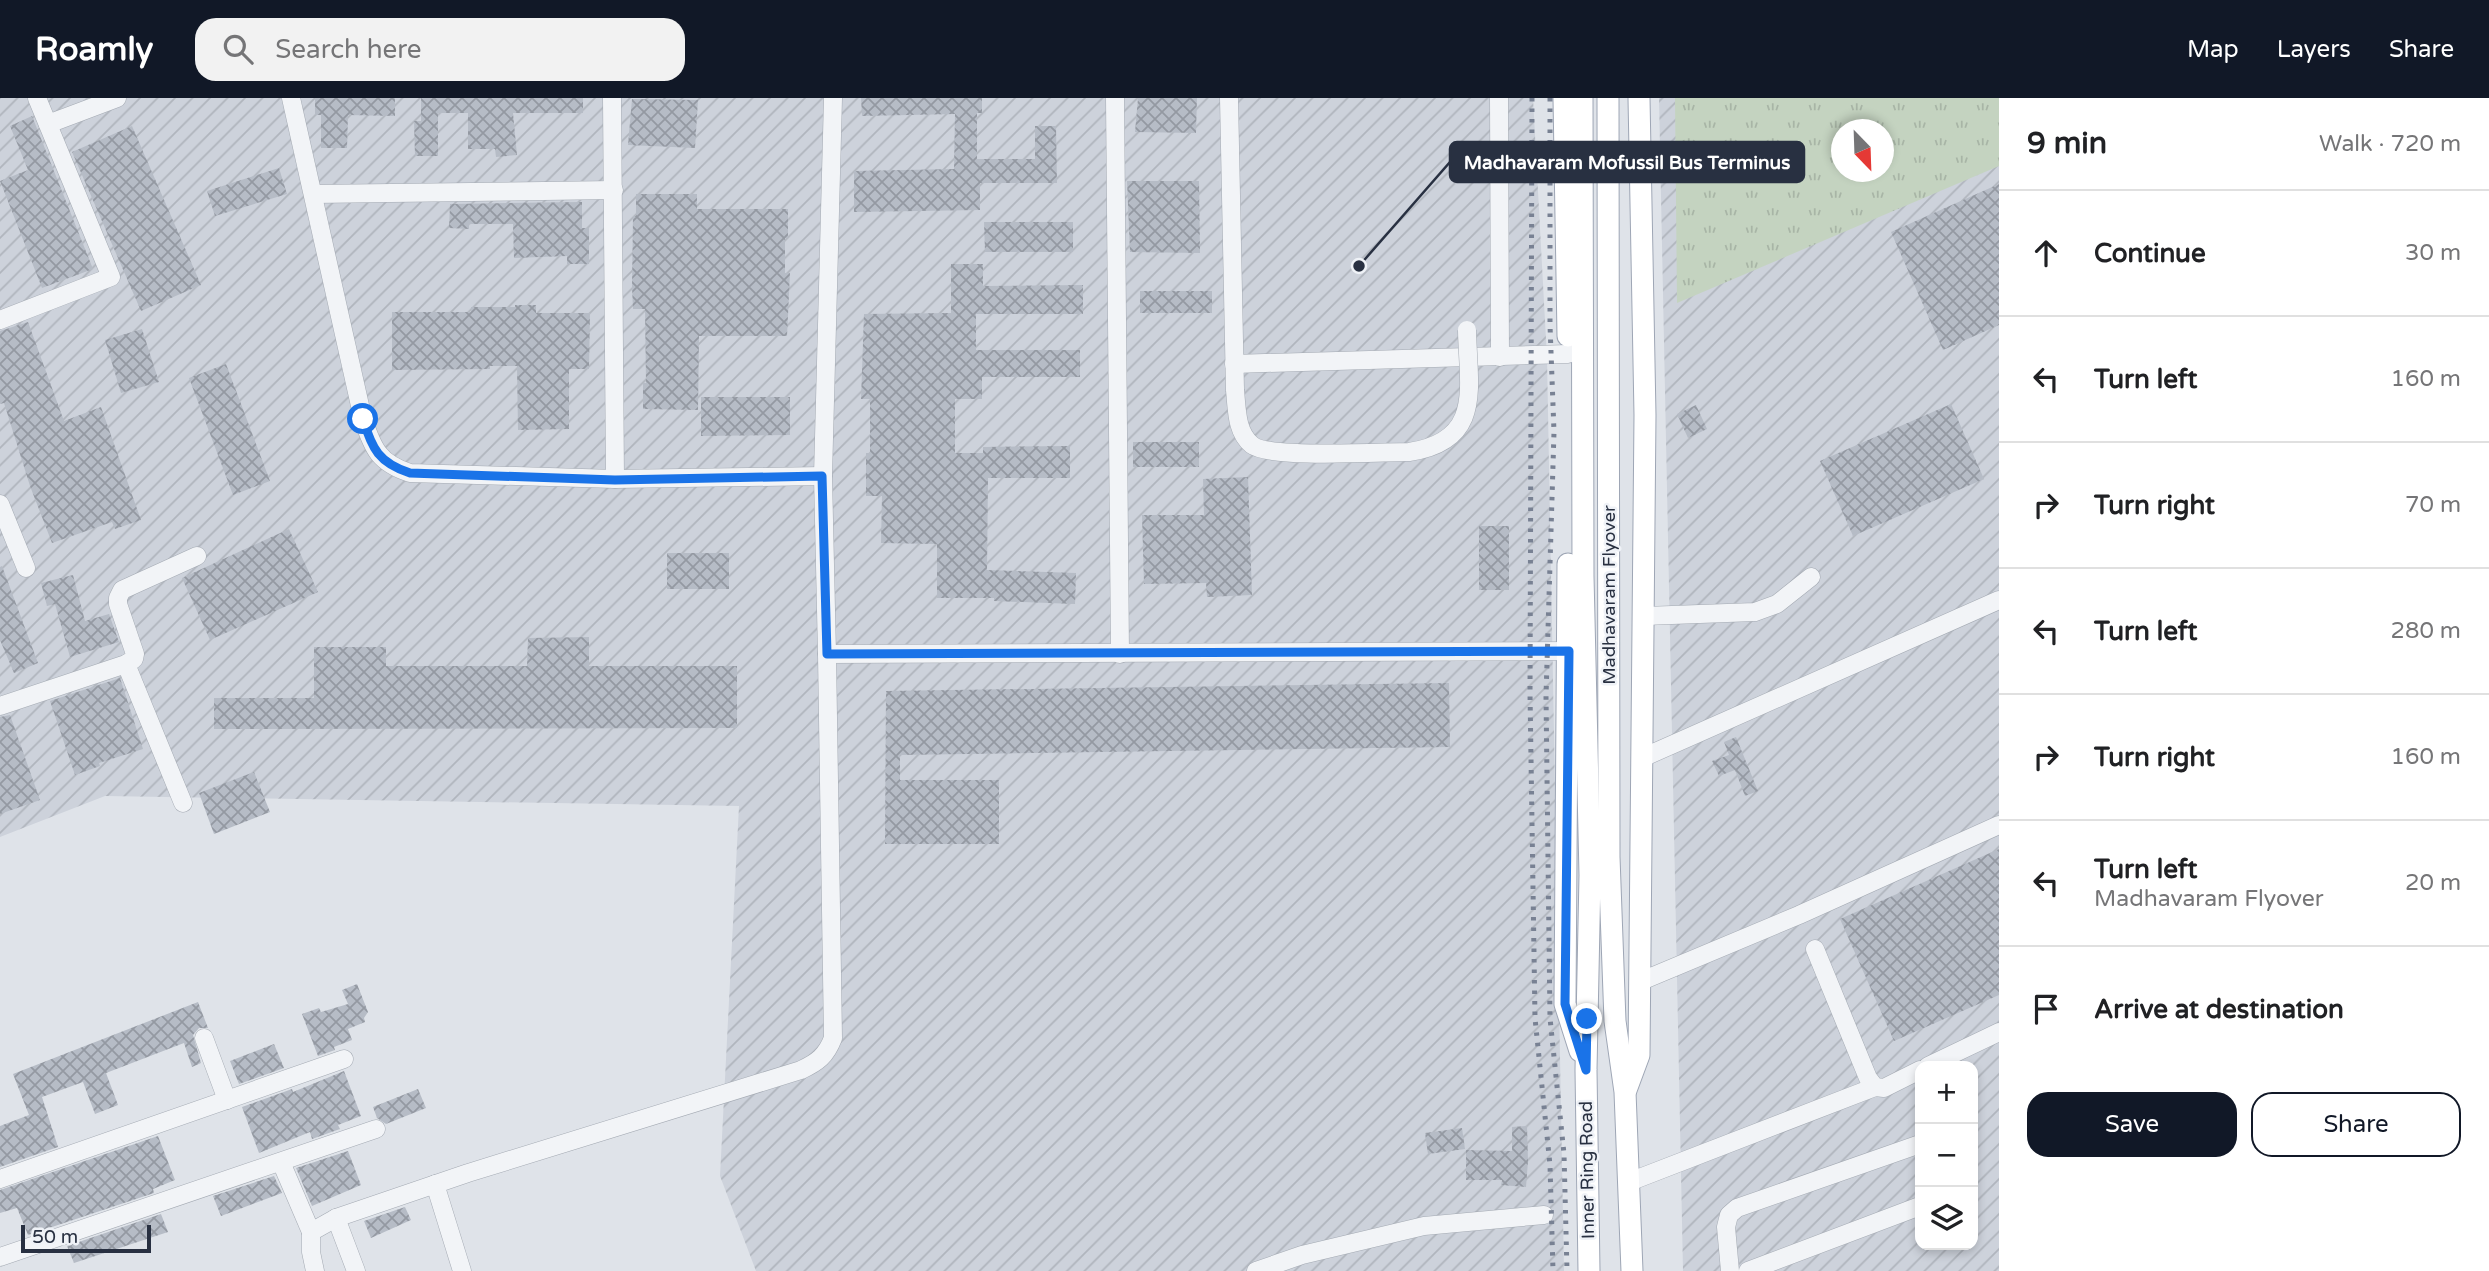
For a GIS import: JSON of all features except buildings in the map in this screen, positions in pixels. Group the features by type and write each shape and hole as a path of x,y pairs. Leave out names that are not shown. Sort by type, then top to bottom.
{"main road":[{"path":"1564,98 1569,651 1565,1004 1586,1070"},
{"name":"Madhavaram Flyover","path":"1582,98 1583,562 1590,875 1586,1070"},
{"name":"Madhavaram Flyover","path":"1608,98 1609,857 1615,1021 1625,1092"},
{"path":"1632,1271 1625,1092 1639,1055 1645,415 1639,98"},
{"name":"Inner Ring Road","path":"1586,1070 1589,1271"}],"street":[{"path":"0,320 111,277 37,98"},
{"path":"48,124 117,98"},
{"path":"291,98 363,419 369,438 379,455 393,467 410,473 615,480 822,476"},
{"path":"612,98 615,480"},
{"path":"311,1232 337,1219 435,1184 801,1070 817,1063 827,1053 833,1038 822,476 833,98"},
{"path":"1115,98 1120,654"},
{"path":"1229,98 1235,390 1240,428 1248,441 1262,451 1409,452 1424,449 1451,436 1460,428 1468,401 1467,330"},
{"path":"1499,98 1500,356"},
{"path":"313,194 614,190"},
{"path":"1234,364 1568,354"},
{"path":"0,504 26,568"},
{"path":"0,706 127,664 134,659 135,654 118,604 122,590 197,556"},
{"path":"1643,616 1755,612 1777,604 1811,577"},
{"path":"1642,758 1999,600"},
{"path":"827,654 1569,651"},
{"path":"127,664 183,803"},
{"path":"1639,982 1800,915 1999,825"},
{"path":"1815,949 1868,1078 1875,1087"},
{"path":"1938,1061 1999,1032"},
{"path":"204,1038 227,1100"},
{"path":"0,1179 344,1059"},
{"path":"1629,1182 1875,1087 1884,1087 1915,1072"},
{"path":"0,1257 376,1129"},
{"path":"1730,1271 1726,1227 1729,1215 1737,1209 1915,1146"},
{"path":"281,1162 311,1232 315,1271"},
{"path":"435,1184 462,1271"},
{"path":"1748,1271 1915,1208"},
{"path":"1256,1271 1302,1255 1424,1226 1544,1215"},
{"path":"337,1219 356,1271"}],"shaded area":[{"path":"0,98 1533,98 1547,358 1564,1271 756,1271 720,1176 739,806 105,796 0,837"},
{"path":"1659,98 1999,98 1999,1271 1683,1271"}],"green space":[{"path":"1675,98 1999,98 1999,166 1677,303"}],"railway":[{"path":"1532,98 1530,693 1535,1018 1550,1165 1553,1271"},
{"path":"1550,98 1550,325 1554,432 1546,696 1550,1018 1564,1154 1567,1271"}],"place":[{"name":"Madhavaram Mofussil Bus Terminus","path":"1359,266"}],"route":[{"path":"363,419 369,438 379,455 393,467 410,473 615,480 822,476 827,654 1569,651 1565,1004 1586,1070 1587,1019"}]}
